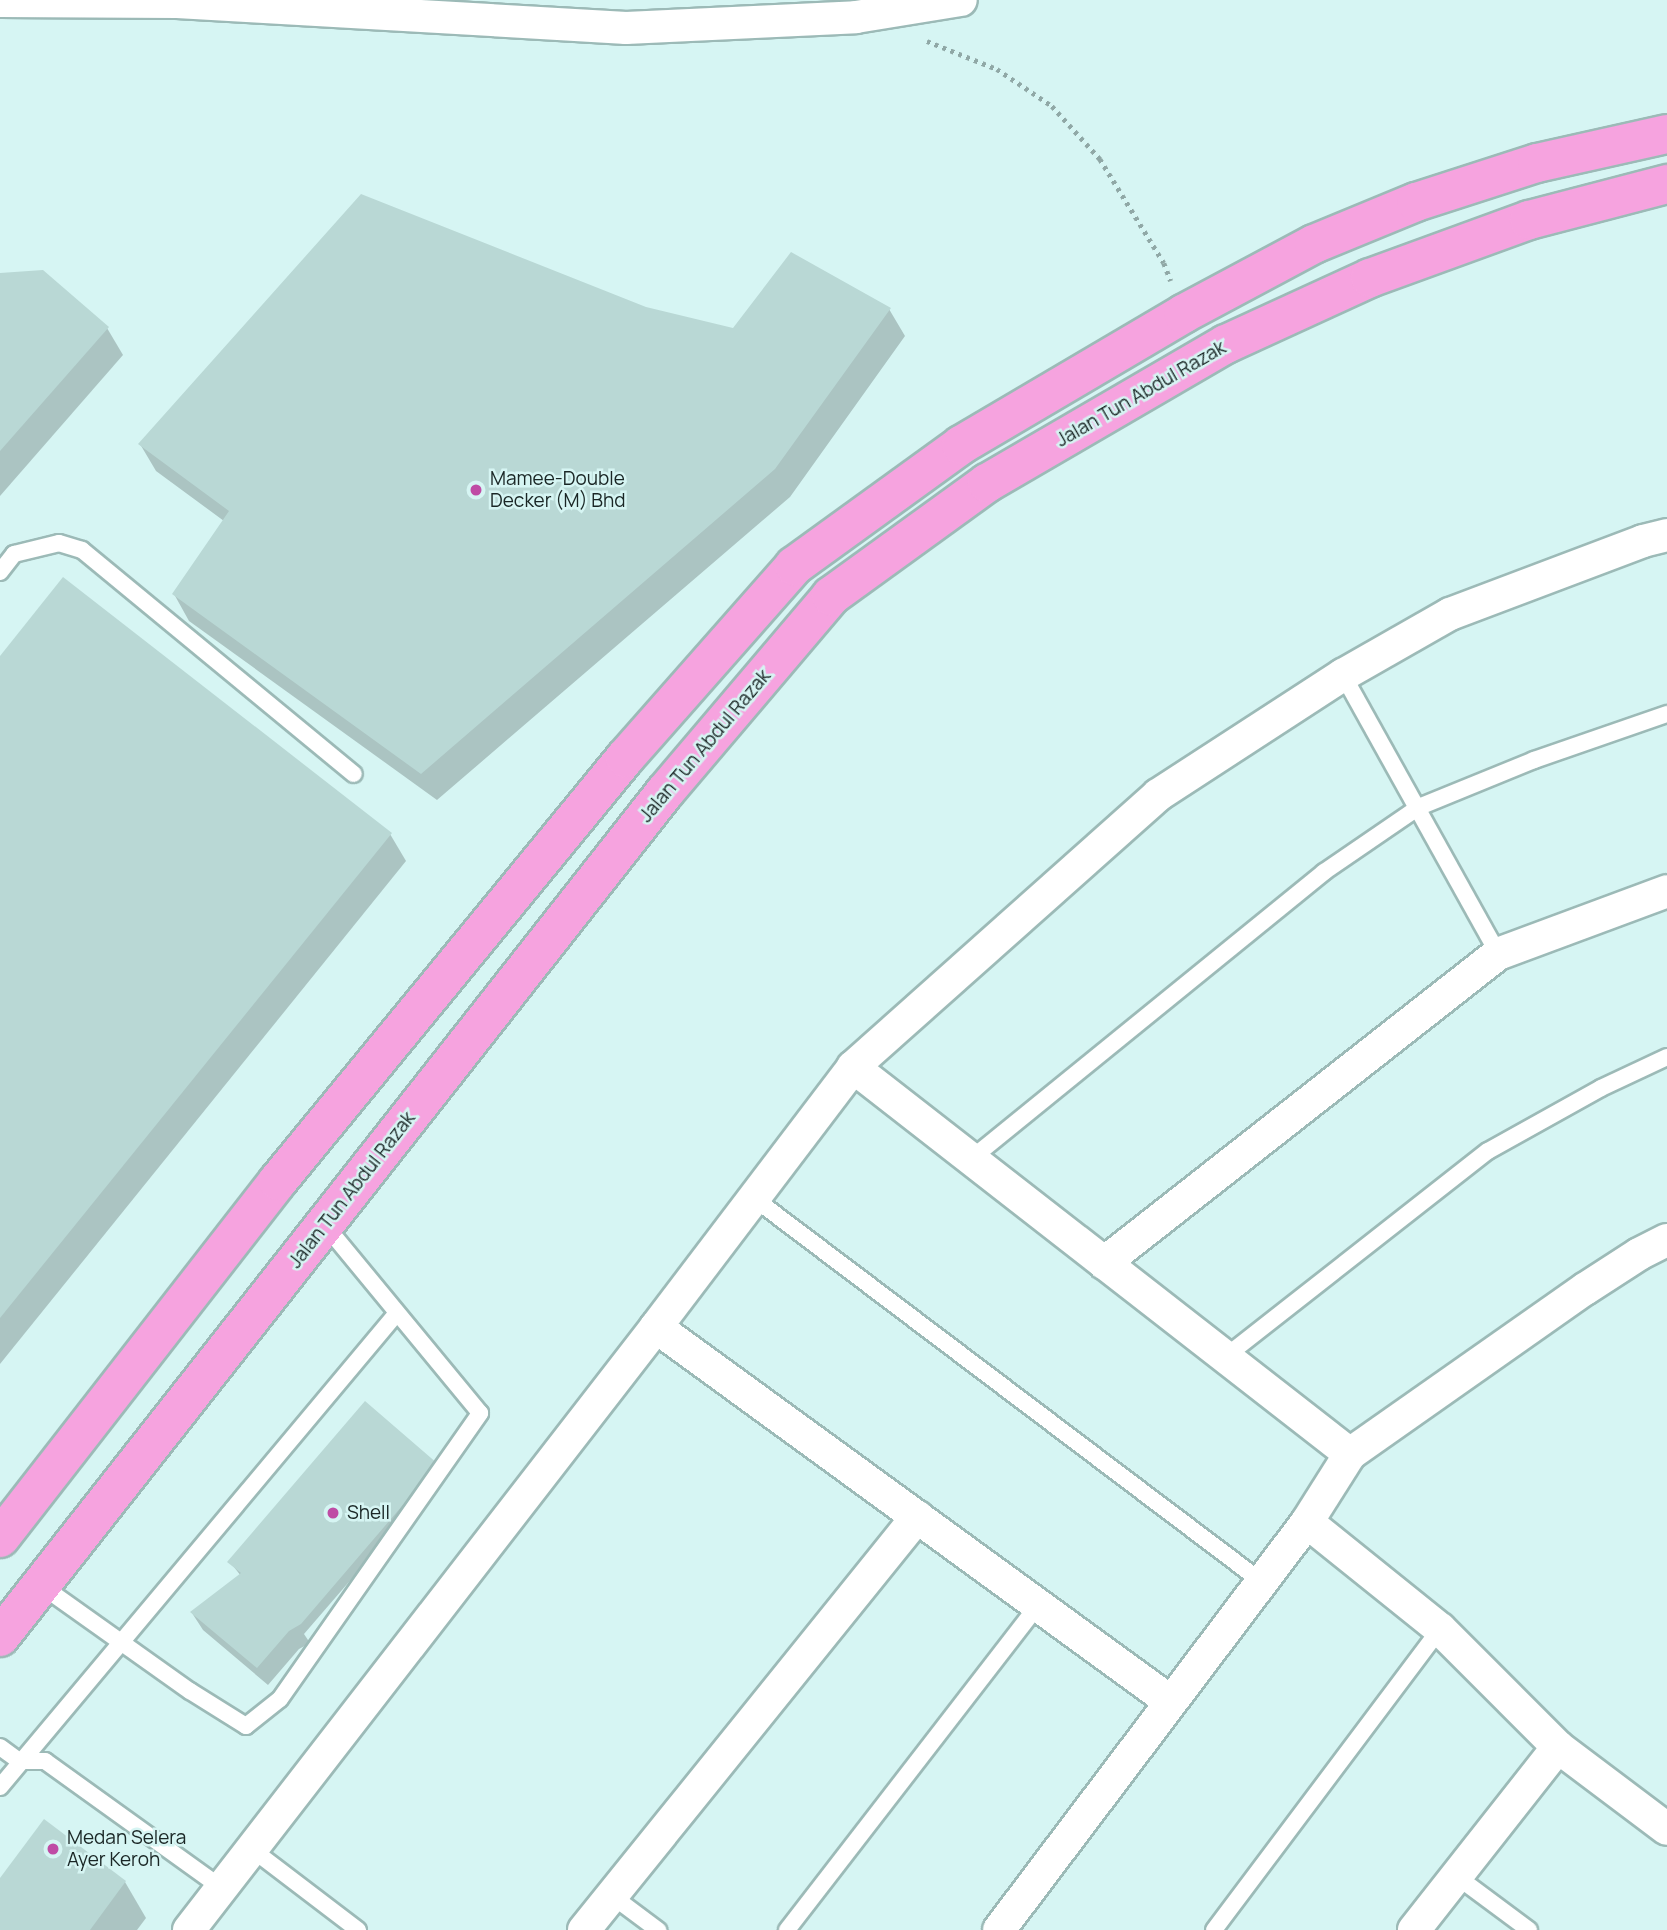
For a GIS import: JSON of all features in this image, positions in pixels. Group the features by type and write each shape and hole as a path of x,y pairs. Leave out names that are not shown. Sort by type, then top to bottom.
{"highway":[{"path":"0,1538 287,1171 625,758 794,566 961,445 1183,314 1314,244 1416,202 1537,163 1667,134"},
{"name":"Jalan Tun Abdul Razak","path":"0,1637 665,792 831,596 987,483 1226,344 1370,278 1529,220 1667,184"}],"street":[{"path":"0,1 177,1 626,28 856,17 961,0"},
{"path":"189,1930 755,1199 853,1068 1157,795 1343,674 1450,614 1643,541 1667,535"},
{"path":"1104,1263 1498,954 1667,891"},
{"path":"853,1068 1350,1454"},
{"path":"999,1930 1307,1522 1350,1454 1585,1289 1639,1254 1667,1240"},
{"path":"656,1327 1171,1702"},
{"path":"584,1930 917,1517"},
{"path":"1307,1522 1440,1629 1559,1747 1667,1829"},
{"path":"1414,1930 1559,1747"}],"lane":[{"path":"0,572 14,554 59,543 82,550 354,774"},
{"path":"1343,674 1498,954"},
{"path":"971,1159 1324,872 1419,807 1534,760 1667,714"},
{"path":"1225,1357 1488,1151 1601,1088 1667,1057"},
{"path":"755,1199 1262,1582"},
{"path":"42,1586 121,1643 246,1726 280,1699 480,1413 326,1224"},
{"path":"0,1787 19,1761 397,1313"},
{"path":"787,1930 1038,1605"},
{"path":"1214,1930 1440,1629"},
{"path":"0,1747 19,1761 44,1761 222,1888"},
{"path":"253,1850 358,1930"},
{"path":"1455,1875 1530,1930"},
{"path":"611,1895 658,1930"}],"path":[{"path":"916,38 997,69 1052,106 1100,159 1164,263 1183,314"}],"building":[{"name":"Mamee-Double Decker (M) Bhd","path":"361,194 646,307 733,328 791,252 891,308 775,469 421,774 172,594 229,511 138,444"},
{"path":"43,270 109,327 0,451 0,273"},
{"path":"63,577 392,833 0,1318 0,656"},
{"name":"Shell","path":"365,1401 438,1464 301,1624 289,1631 257,1668 190,1612 241,1573 227,1562"},
{"name":"Medan Selera Ayer Keroh","path":"44,1819 126,1881 90,1930 0,1930 0,1878"}],"place":[{"name":"Mamee-Double Decker (M) Bhd","path":"476,490"},
{"name":"Shell","path":"333,1513"},
{"name":"Medan Selera Ayer Keroh","path":"53,1849"}]}
